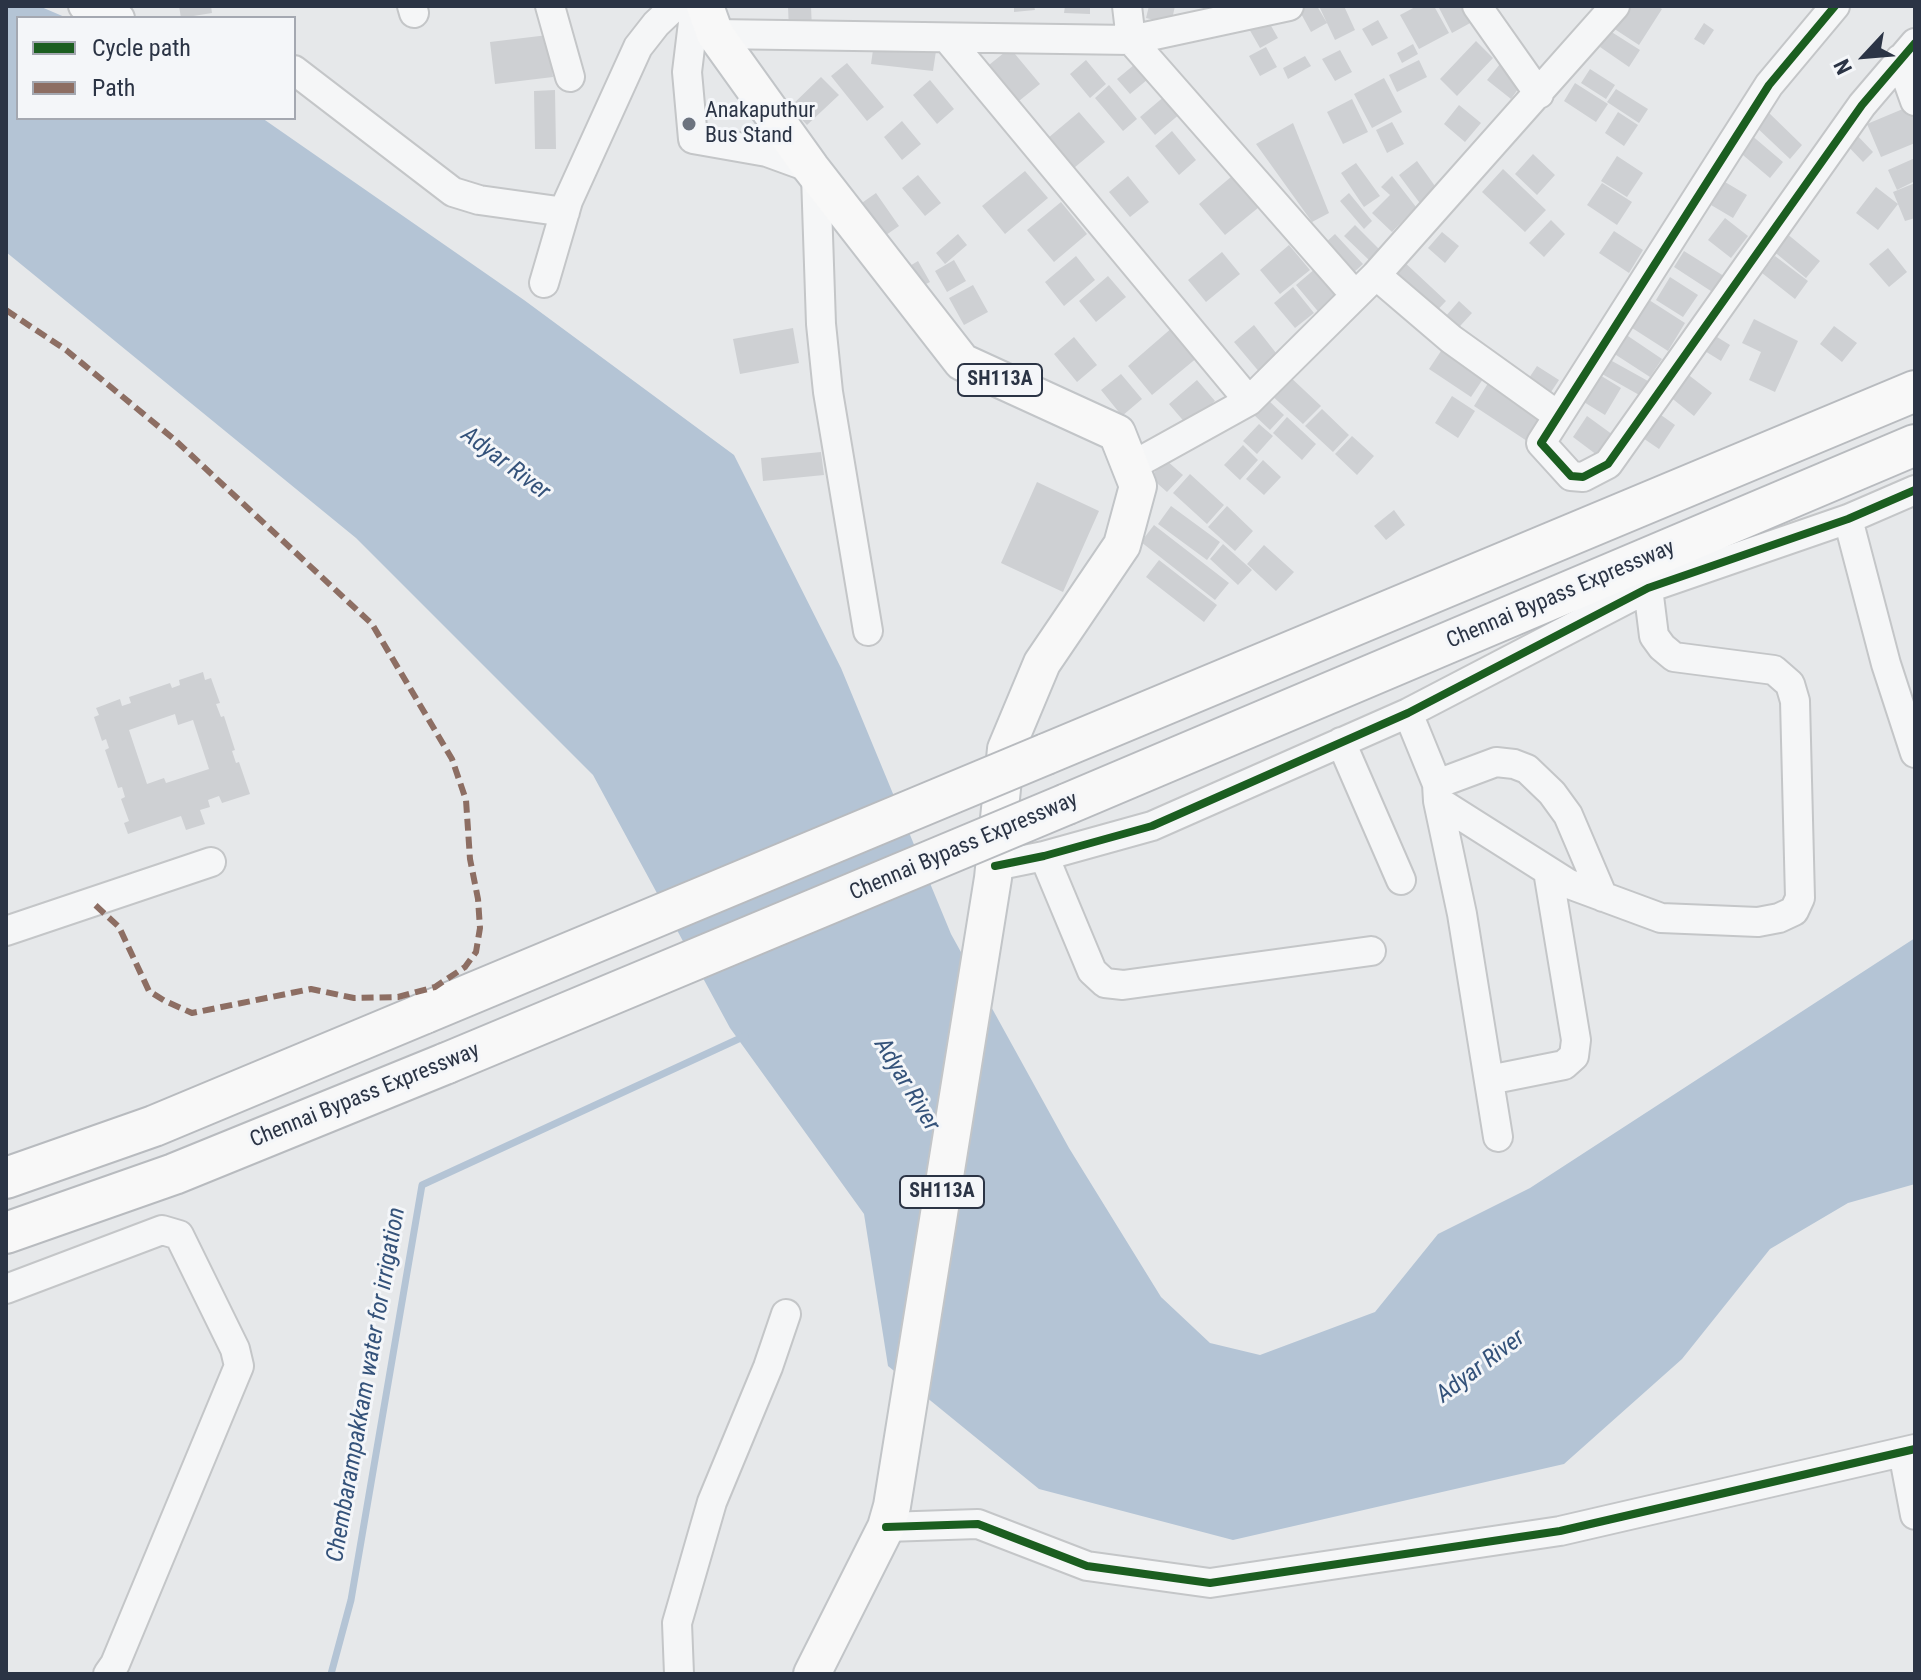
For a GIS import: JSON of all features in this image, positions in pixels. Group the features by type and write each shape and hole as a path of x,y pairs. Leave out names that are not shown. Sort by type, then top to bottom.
{"highway":[{"path":"6,1178 154,1126 1915,391"},
{"name":"Chennai Bypass Expressway","path":"6,1233 174,1174 447,1063 1915,445"}],"main road":[{"name":"SH113A","path":"705,15 814,172 962,362 1117,433 1138,486 1122,545 1042,663 1006,749 994,872 889,1516 812,1674"}],"street":[{"path":"83,6 114,16"},
{"path":"550,6 570,77"},
{"path":"544,283 565,212 638,47 675,6"},
{"path":"1127,6 1131,40 1355,295"},
{"path":"868,631 828,392 821,324 814,172 767,152 693,139 687,72 705,15 947,38 1131,40 1249,10 1289,6"},
{"path":"1477,6 1539,94"},
{"path":"1130,467 1249,401 1376,275 1615,6"},
{"path":"1835,6 1769,85 1541,443 1571,476 1583,477 1608,464 1862,105 1907,51"},
{"path":"947,38 1249,401"},
{"path":"1907,51 1915,101"},
{"path":"296,72 453,192 479,200 565,212"},
{"path":"1376,275 1451,339 1557,415"},
{"path":"994,872 1152,826 1408,713 1648,588 1848,519 1915,490"},
{"path":"1848,519 1886,664 1915,753"},
{"path":"1438,792 1569,884 1661,918 1758,922 1794,911 1800,898 1795,701 1790,684 1774,670 1674,657 1654,636 1648,588"},
{"path":"1408,713 1438,792 1462,914 1498,1137"},
{"path":"1341,742 1401,880"},
{"path":"1438,792 1496,762 1527,769 1552,793 1568,815 1603,897"},
{"path":"1044,856 1092,971 1105,983 1123,985 1371,951"},
{"path":"6,931 211,862"},
{"path":"1489,1080 1564,1065 1574,1056 1576,1040 1548,871"},
{"path":"6,1289 162,1230 179,1235 235,1349 239,1366 115,1664 108,1674"},
{"path":"679,1674 677,1623 712,1502 768,1367 786,1314"},
{"path":"889,1516 978,1524 1087,1566 1210,1583 1560,1531 1909,1450 1915,1515"}],"water":[{"name":"Adyar River","path":"6,6 39,6 62,16 16,16 16,120 265,120 524,300 734,455 841,668 951,934 1069,1148 1161,1297 1210,1343 1260,1355 1375,1312 1438,1234 1530,1188 1915,938 1915,1184 1848,1203 1770,1249 1682,1359 1564,1464 1233,1540 1039,1489 888,1366 864,1214 730,1028 593,775 356,538 6,252"}],"building":[{"path":"179,6 211,6 212,13 181,16"},
{"path":"788,6 811,6 812,30 789,31"},
{"path":"1014,6 1034,6 1035,10 1014,12"},
{"path":"1065,6 1090,6 1090,14 1064,13"},
{"path":"1149,6 1175,6 1171,24 1146,18"},
{"path":"1317,6 1327,23 1311,32 1299,10"},
{"path":"1319,6 1344,6 1355,30 1335,40"},
{"path":"1417,6 1434,6 1449,33 1419,49 1400,15"},
{"path":"1438,6 1464,6 1472,22 1452,33"},
{"path":"1628,6 1657,6 1662,9 1639,45 1613,28"},
{"path":"1266,17 1278,38 1260,48 1248,27"},
{"path":"1378,20 1388,38 1372,46 1362,29"},
{"path":"1704,23 1714,30 1704,45 1694,39"},
{"path":"1610,31 1640,50 1629,67 1600,47"},
{"path":"548,35 553,77 495,84 490,42"},
{"path":"1476,41 1493,58 1457,96 1440,79"},
{"path":"874,43 936,51 933,71 871,64"},
{"path":"1413,44 1418,54 1402,63 1397,53"},
{"path":"1266,47 1277,67 1260,76 1249,56"},
{"path":"1010,48 1040,84 1014,105 984,69"},
{"path":"1340,50 1352,72 1335,81 1322,59"},
{"path":"1305,56 1311,66 1288,79 1283,68"},
{"path":"1086,60 1106,84 1090,98 1070,74"},
{"path":"1140,60 1153,75 1130,94 1117,79"},
{"path":"1419,60 1427,77 1397,92 1389,75"},
{"path":"847,63 884,107 867,121 831,76"},
{"path":"1500,64 1523,82 1511,99 1487,80"},
{"path":"1590,69 1615,85 1606,99 1581,83"},
{"path":"821,77 839,95 807,125 790,107"},
{"path":"1384,78 1402,112 1372,128 1354,94"},
{"path":"930,80 954,109 937,124 913,95"},
{"path":"1575,83 1608,104 1596,122 1564,101"},
{"path":"1109,85 1137,119 1123,131 1095,98"},
{"path":"1616,89 1648,109 1639,123 1607,102"},
{"path":"555,90 556,149 535,149 534,91"},
{"path":"1166,95 1181,113 1155,135 1140,117"},
{"path":"1352,99 1368,132 1343,144 1327,112"},
{"path":"1459,105 1481,123 1465,142 1444,124"},
{"path":"1910,106 1915,119 1915,143 1881,157 1867,124"},
{"path":"1766,110 1802,145 1790,159 1753,124"},
{"path":"1079,112 1105,142 1074,168 1048,138"},
{"path":"1618,112 1638,125 1624,146 1605,133"},
{"path":"902,121 921,144 902,160 884,137"},
{"path":"1392,122 1404,144 1387,153 1376,130"},
{"path":"1293,123 1329,213 1312,222 1256,144"},
{"path":"1172,131 1196,160 1179,175 1155,146"},
{"path":"1853,131 1873,152 1863,162 1843,141"},
{"path":"1750,134 1783,162 1770,178 1737,150"},
{"path":"1533,154 1555,175 1537,195 1515,174"},
{"path":"1617,156 1643,173 1627,197 1601,181"},
{"path":"1915,158 1915,181 1897,190 1888,170"},
{"path":"1417,161 1440,193 1422,206 1399,175"},
{"path":"1356,163 1380,196 1364,207 1341,173"},
{"path":"1503,169 1546,210 1525,232 1482,192"},
{"path":"1025,171 1048,198 1005,234 982,206"},
{"path":"1238,171 1264,203 1225,235 1199,204"},
{"path":"918,175 941,203 925,216 902,188"},
{"path":"1128,176 1149,202 1130,217 1109,192"},
{"path":"1392,176 1416,207 1392,232 1372,213 1390,195 1381,187"},
{"path":"1725,182 1747,195 1733,218 1711,205"},
{"path":"1602,183 1632,202 1617,225 1587,205"},
{"path":"1915,183 1915,218 1905,221 1893,192"},
{"path":"1876,187 1898,204 1878,230 1856,213"},
{"path":"876,193 899,226 879,240 856,207"},
{"path":"1349,193 1372,221 1364,229 1340,201"},
{"path":"1061,202 1087,234 1054,262 1027,230"},
{"path":"1725,218 1748,236 1731,258 1708,240"},
{"path":"1551,220 1565,234 1544,257 1529,243"},
{"path":"1355,225 1379,249 1369,260 1344,236"},
{"path":"1780,228 1820,261 1806,278 1766,245"},
{"path":"1614,231 1643,250 1629,273 1599,253"},
{"path":"1442,232 1459,246 1445,263 1428,248"},
{"path":"958,234 967,245 945,264 936,253"},
{"path":"1335,234 1363,264 1352,274 1324,244"},
{"path":"1289,245 1310,270 1280,294 1260,270"},
{"path":"1888,248 1907,272 1889,287 1869,264"},
{"path":"1684,251 1727,278 1717,295 1674,267"},
{"path":"1222,252 1240,274 1206,302 1188,280"},
{"path":"1076,256 1095,280 1064,306 1045,282"},
{"path":"1775,256 1808,281 1795,299 1762,273"},
{"path":"1401,259 1446,301 1430,318 1385,276"},
{"path":"954,260 966,281 947,292 935,271"},
{"path":"918,261 930,282 914,290 903,270"},
{"path":"1316,268 1341,297 1321,315 1296,285"},
{"path":"1108,276 1126,297 1096,322 1079,301"},
{"path":"1670,277 1698,295 1683,317 1656,300"},
{"path":"973,285 988,312 964,325 949,298"},
{"path":"1293,287 1314,313 1295,328 1274,303"},
{"path":"1646,298 1685,323 1668,351 1629,326"},
{"path":"1459,301 1472,313 1451,336 1438,325"},
{"path":"1754,319 1798,341 1775,392 1749,380 1761,352 1742,343"},
{"path":"1254,325 1280,358 1261,374 1234,342"},
{"path":"1834,326 1857,343 1842,362 1820,344"},
{"path":"1173,327 1198,357 1152,395 1128,366"},
{"path":"793,328 799,363 740,374 733,339"},
{"path":"1709,332 1730,345 1721,361 1700,348"},
{"path":"1625,334 1662,359 1650,377 1613,353"},
{"path":"1074,337 1097,365 1077,382 1054,354"},
{"path":"1445,345 1487,373 1471,397 1429,369"},
{"path":"1603,356 1648,381 1641,396 1595,370"},
{"path":"1537,366 1559,380 1549,395 1527,381"},
{"path":"1590,369 1621,388 1605,415 1574,396"},
{"path":"1686,373 1712,393 1694,416 1669,396"},
{"path":"1121,374 1142,399 1122,416 1101,390"},
{"path":"1287,374 1321,406 1303,424 1269,393"},
{"path":"1197,380 1215,401 1187,425 1169,404"},
{"path":"1490,380 1550,419 1533,445 1474,406"},
{"path":"1452,396 1475,411 1458,438 1435,423"},
{"path":"1267,399 1284,415 1270,430 1253,414"},
{"path":"1322,409 1349,435 1333,452 1305,426"},
{"path":"1654,410 1675,425 1659,449 1637,434"},
{"path":"1587,416 1620,440 1605,461 1573,437"},
{"path":"1287,417 1316,444 1302,460 1273,433"},
{"path":"1259,424 1273,436 1257,454 1243,441"},
{"path":"1352,436 1374,456 1357,475 1335,454"},
{"path":"1243,445 1258,460 1240,480 1224,465"},
{"path":"821,452 824,475 763,481 761,458"},
{"path":"1166,460 1183,475 1167,492 1150,477"},
{"path":"1263,460 1281,477 1264,495 1246,479"},
{"path":"1190,474 1224,505 1207,524 1173,493"},
{"path":"1037,482 1099,511 1063,592 1001,563"},
{"path":"1171,506 1220,542 1207,560 1158,524"},
{"path":"1227,506 1253,531 1235,551 1208,527"},
{"path":"1394,510 1405,525 1386,540 1374,526"},
{"path":"1154,525 1229,583 1215,600 1141,542"},
{"path":"1223,544 1252,570 1238,585 1210,559"},
{"path":"1264,545 1294,572 1276,591 1247,564"},
{"path":"1159,560 1217,605 1204,622 1146,577"},
{"path":"203,672 205,680 211,678 220,703 216,704 221,717 224,716 236,763 239,762 250,794 222,803 219,796 208,800 210,807 200,810 205,824 186,830 181,816 128,834 124,823 129,821 121,799 125,797 122,787 118,788 105,750 109,748 106,739 102,741 94,717 99,715 96,708 120,699 122,706 131,703 129,697 170,683 172,688 180,685 179,680","holes":["175,714 178,725 193,720 209,769 166,783 164,778 147,784 129,730"]}],"waterway":[{"name":"Chembarampakkam water for irrigation","path":"331,1674 351,1600 422,1185 745,1036"}],"marked path":[{"path":"6,310 66,350 175,440 372,624 452,759 466,800 470,859 480,928 476,952 465,967 435,987 398,997 354,998 311,989 192,1013 149,991 119,927 92,902"}],"cycle path":[{"path":"1835,6 1769,85 1541,443 1571,476 1583,477 1608,464 1862,105 1915,43"},
{"path":"995,866 1044,856 1152,826 1408,713 1648,588 1848,519 1915,490"},
{"path":"886,1527 978,1524 1087,1566 1210,1583 1560,1531 1915,1449"}],"place":[{"name":"Anakaputhur Bus Stand","path":"689,124"}]}
